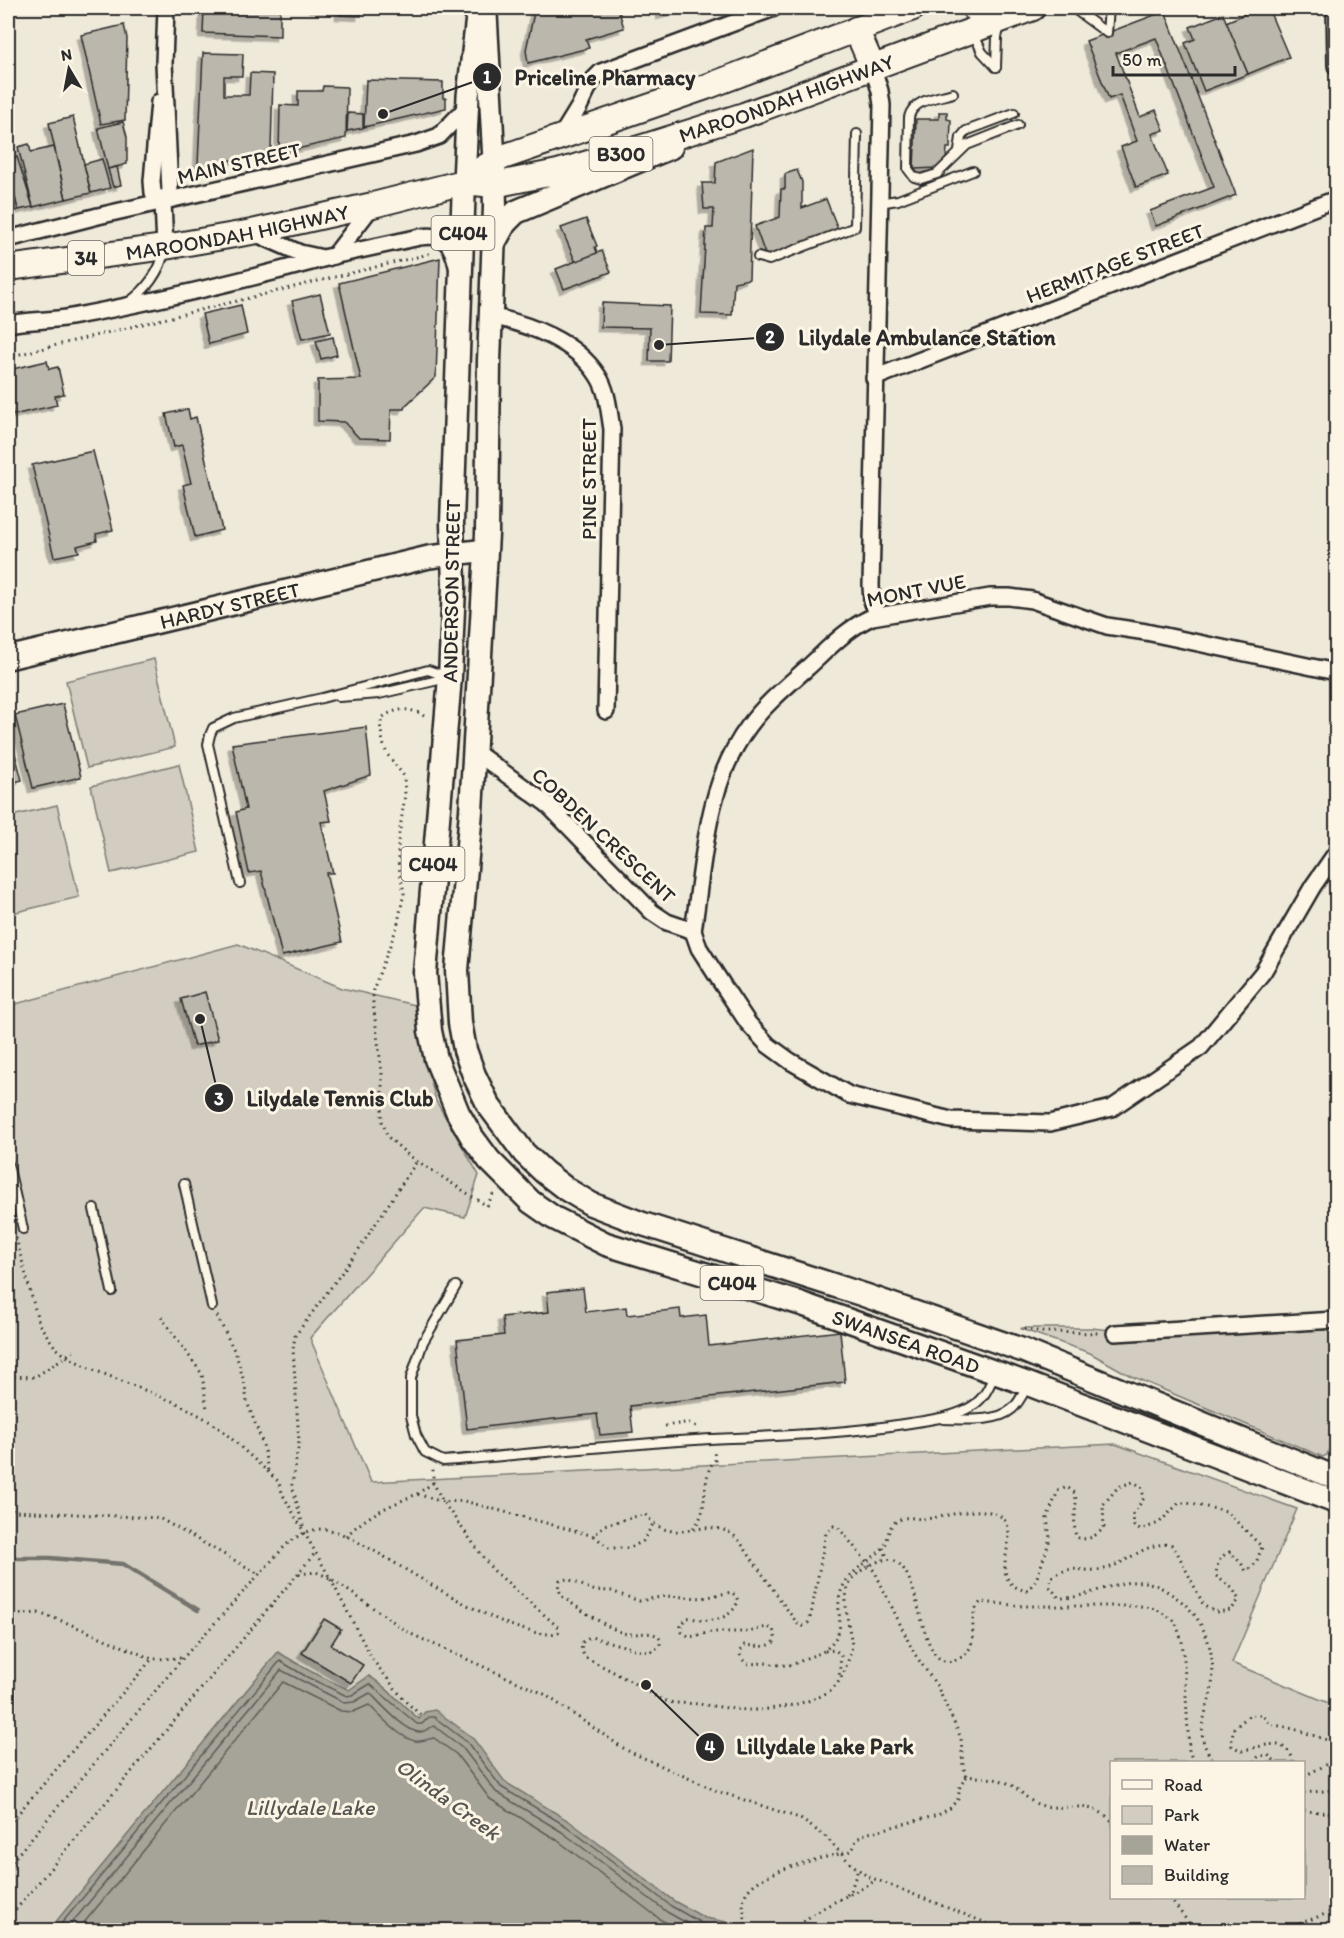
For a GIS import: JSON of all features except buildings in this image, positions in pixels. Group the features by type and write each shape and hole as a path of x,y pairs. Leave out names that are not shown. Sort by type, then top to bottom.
{"highway":[{"name":"MAROONDAH HIGHWAY","path":"8,268 165,247 252,232 464,182 494,173 561,138 706,87 913,8"},
{"path":"973,19 996,13 1019,12"},
{"name":"MAROONDAH HIGHWAY","path":"494,173 516,182 589,164 744,114 873,68 973,19"},
{"path":"856,29 873,68"}],"main road":[{"name":"ANDERSON STREET","path":"478,8 468,106 464,182 452,511 454,587 450,677 425,973 430,1031 439,1068 458,1113 489,1160"},
{"name":"ANDERSON STREET","path":"486,8 494,173 486,550 471,811 457,970 460,1023 471,1066 489,1106 524,1153"},
{"path":"493,254 494,243 502,227 516,212 612,173 744,114"},
{"path":"460,316 490,316"},
{"name":"HARDY STREET","path":"8,658 251,598 453,553 486,550"},
{"path":"450,677 479,676"},
{"path":"432,883 449,823 455,758 465,752 474,751"},
{"name":"SWANSEA ROAD","path":"524,1153 566,1189 591,1204 618,1215 864,1295 1023,1350 1336,1478"},
{"name":"SWANSEA ROAD","path":"489,1160 531,1202 554,1218 606,1244 799,1304 1028,1384 1336,1502"},
{"path":"995,1373 1023,1350"},
{"path":"1023,1350 1028,1384"},
{"path":"1074,1370 1070,1378 1070,1385 1076,1404"}],"street":[{"path":"165,8 164,63 170,192 163,202 165,247"},
{"path":"561,138 591,82 601,72 774,8"},
{"path":"1335,8 1336,66"},
{"path":"873,68 882,105 871,586 872,601 878,615"},
{"name":"MAIN STREET","path":"8,239 429,140 445,132 468,106"},
{"name":"HERMITAGE STREET","path":"874,378 1336,199"},
{"path":"252,232 300,253 320,257 332,256 373,205"},
{"path":"8,324 31,320 62,319 174,297 332,256 420,237 443,238 451,248 461,284"},
{"name":"PINE STREET","path":"490,316 526,326 570,347 597,375 609,406 612,429 606,711"},
{"name":"MONT VUE","path":"693,931 697,915 702,854 708,826 719,786 735,748 755,718 788,685 859,624 878,615 990,597 1009,597 1032,600 1107,626 1336,672"},
{"name":"COBDEN CRESCENT","path":"474,751 547,804 652,912 667,922 693,931"},
{"path":"693,931 699,948 724,987 748,1023 768,1045 790,1061 849,1095 951,1120 1050,1123 1112,1108 1202,1047 1263,972 1313,886 1336,853"},
{"path":"1115,1333 1336,1320"}],"lane":[{"path":"1073,8 1107,33 1109,8"},
{"path":"973,19 982,52 996,67 997,37 1019,12"},
{"path":"953,93 918,104 911,110 908,169 918,178 937,174 967,145 1018,125"},
{"path":"959,152 961,137 966,131 1014,113"},
{"path":"758,257 769,260 855,227 856,134"},
{"path":"879,203 898,200 973,171"},
{"path":"119,307 141,293 158,269 165,247"},
{"path":"240,883 210,754 210,735 213,728 234,718 430,670 450,677"},
{"path":"322,698 379,694 450,677"},
{"path":"8,1164 23,1229"},
{"path":"184,1184 212,1306"},
{"path":"94,1209 112,1291"},
{"path":"456,1286 423,1342 411,1378 411,1416 416,1435 425,1452 443,1461 714,1439 850,1431 936,1419 983,1419 1011,1411 1028,1384"},
{"path":"936,1419 964,1411 976,1404 984,1396 995,1373"}],"path":[{"path":"8,357 440,251"},
{"path":"305,1532 292,1485 299,1442 293,1349 295,1336 357,1252 417,1161"},
{"path":"13,1229 39,1324 55,1347 66,1356 89,1368 177,1403 206,1419 223,1431 278,1481 283,1495 316,1552 372,1659 405,1701 422,1716"},
{"path":"212,1306 236,1354 247,1402 263,1444 268,1471"},
{"path":"161,1317 202,1374 207,1409"},
{"path":"1015,1328 1042,1332 1115,1333"},
{"path":"8,1376 35,1377 75,1350"},
{"path":"665,1426 685,1423 706,1428"},
{"path":"692,1529 697,1525 709,1468 715,1460 714,1439"},
{"path":"8,1866 183,1658 286,1545 305,1532 324,1529 346,1536 486,1615 524,1630 552,1635 559,1632 557,1626 492,1569 443,1502 433,1482 434,1456"},
{"path":"346,1536 363,1520 381,1509 417,1494 433,1482"},
{"path":"839,1680 842,1661 841,1655 835,1650 822,1652 794,1664 747,1664 740,1654 745,1645 764,1646 776,1640 773,1629 767,1627 748,1632 711,1632 690,1637 682,1632 683,1621 687,1618 712,1620 725,1617 736,1608 738,1601 731,1592 703,1598 666,1596 639,1601 611,1591 593,1590 568,1579 560,1580 559,1590 563,1597 612,1628 624,1634 652,1633 657,1635 660,1639 660,1646 650,1652 591,1637 583,1642 582,1652 586,1658 665,1701 749,1710 792,1705 824,1695 839,1680 852,1648 845,1594 854,1576 886,1544 887,1534 892,1525 903,1518 922,1519 970,1512 996,1514 1005,1521 1010,1532 1004,1561 1006,1577 1014,1588 1027,1591 1036,1580 1046,1552 1050,1538 1047,1518 1058,1491 1067,1487 1076,1493 1078,1505 1073,1523 1076,1537 1094,1538 1104,1528 1103,1505 1118,1487 1133,1482 1141,1486 1144,1498 1133,1514 1134,1526 1140,1530 1159,1522 1179,1503 1187,1503 1226,1511 1262,1547 1256,1563 1246,1571 1242,1563 1230,1552 1221,1556 1216,1564 1216,1576 1233,1589 1239,1600 1231,1610 1216,1612 1204,1605 1177,1552 1172,1545 1163,1543 1104,1569 1071,1568 1061,1571 1050,1578 1050,1587 1059,1598 1070,1599 1106,1588 1147,1582 1165,1590 1188,1607 1200,1621 1208,1639 1213,1668 1211,1693 1203,1719 1204,1745 1212,1761"},
{"path":"417,1494 443,1502 464,1501 594,1536 609,1548 630,1548 643,1542 653,1524"},
{"path":"8,1505 13,1511"},
{"path":"8,1511 159,1518 259,1574"},
{"path":"594,1536 604,1525 645,1514 653,1524 680,1532 719,1527 729,1531 738,1539 791,1615 803,1626 808,1623 811,1615 822,1547 829,1529 833,1526 838,1527 875,1572 914,1653 937,1686 961,1738 963,1767 967,1776"},
{"path":"883,1548 888,1559"},
{"path":"8,1919 316,1552"},
{"path":"822,1652 837,1635 841,1623 840,1595 850,1574 888,1559 893,1559 900,1564 907,1574 914,1590 925,1635 934,1652 940,1659 950,1661 962,1658 972,1644 973,1614 975,1607 981,1602 1023,1606 1123,1606 1156,1609 1174,1621 1182,1641 1189,1750 1193,1761"},
{"path":"298,1574 316,1572 330,1578 411,1634 544,1694 626,1750 717,1791 799,1818 825,1836 858,1869 876,1880 1004,1930"},
{"path":"8,1615 38,1613 152,1659 183,1658"},
{"path":"8,1825 152,1659"},
{"path":"1294,1761 1292,1755 1282,1746 1268,1744 1242,1751 1232,1746 1233,1729 1250,1715 1262,1715 1270,1724 1294,1729 1336,1743"},
{"path":"1254,1761 1258,1756 1268,1755 1275,1761"},
{"path":"1305,1776 1330,1763 1336,1766"},
{"path":"967,1776 999,1780 1010,1784 1040,1805 1077,1806 1097,1810 1110,1820"},
{"path":"744,1930 746,1923 744,1905 750,1888 779,1872 853,1849 856,1840 865,1834 938,1815 950,1808 958,1799 960,1786 967,1776"},
{"path":"1305,1793 1333,1790 1336,1785"},
{"path":"1305,1811 1336,1813"},
{"path":"846,1896 851,1890 858,1869"},
{"path":"795,1930 833,1902 876,1880"},
{"path":"1171,1899 1194,1930"},
{"path":"1283,1930 1336,1910"}],"green space":[{"path":"154,659 175,747 87,768 66,681"},
{"path":"179,764 199,852 111,873 91,786"},
{"path":"57,805 79,897 8,914 8,817"},
{"path":"238,944 342,988 415,1005 424,1055 436,1101 479,1175 465,1217 424,1208 310,1338 371,1482 1115,1444 1297,1509 1232,1663 1336,1706 1336,1930 8,1930 8,1006"},
{"path":"1022,1328 1092,1328 1130,1332 1336,1330 1336,1421 1335,1433 1327,1455 1323,1457 1131,1376 1090,1353"}],"water":[{"name":"Lillydale Lake","path":"278,1652 349,1690 369,1676 419,1719 425,1712 435,1710 472,1737 505,1782 569,1821 674,1901 705,1918 771,1930 49,1930"}],"waterway":[{"name":"Olinda Creek","path":"8,1558 50,1558 123,1564 198,1610"}],"place":[{"name":"Priceline Pharmacy","path":"383,114"},
{"name":"Lilydale Ambulance Station","path":"659,345"},
{"name":"Lilydale Tennis Club","path":"200,1019"},
{"name":"Lillydale Lake Park","path":"646,1685"}]}
